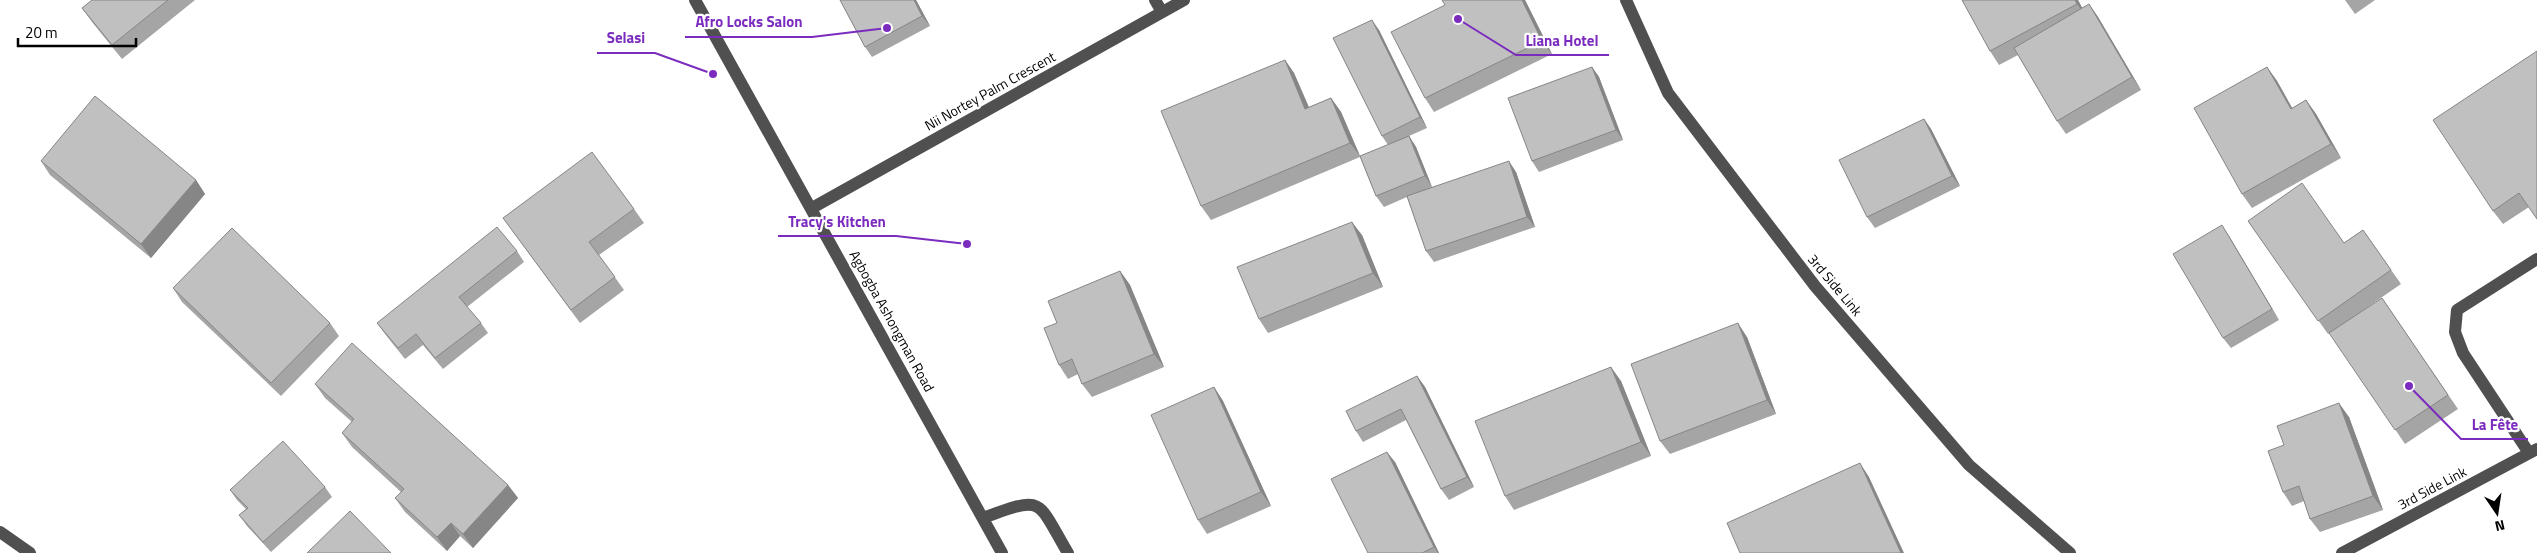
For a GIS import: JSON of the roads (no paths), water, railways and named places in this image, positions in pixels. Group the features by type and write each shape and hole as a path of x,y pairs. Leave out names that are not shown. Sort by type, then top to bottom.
{"street":[{"name":"Agbogba Ashongman Road","path":"695,0 1002,553"},
{"path":"1154,0 1162,12"},
{"name":"Nii Nortey Palm Crescent","path":"812,208 1184,0"},
{"name":"3rd Side Link","path":"1626,0 1668,93 1815,286 1968,465 2070,553"},
{"path":"2533,451 2464,353 2455,332 2457,310 2537,259"},
{"name":"3rd Side Link","path":"2342,553 2533,451"},
{"path":"983,518 1022,504 1034,504 1042,508 1068,553"},
{"path":"0,532 30,553"}],"place":[{"name":"Liana Hotel","path":"1458,19"},
{"name":"Afro Locks Salon","path":"887,28"},
{"name":"Selasi","path":"713,74"},
{"name":"Tracy's Kitchen","path":"967,244"},
{"name":"La Fête","path":"2409,386"}]}
